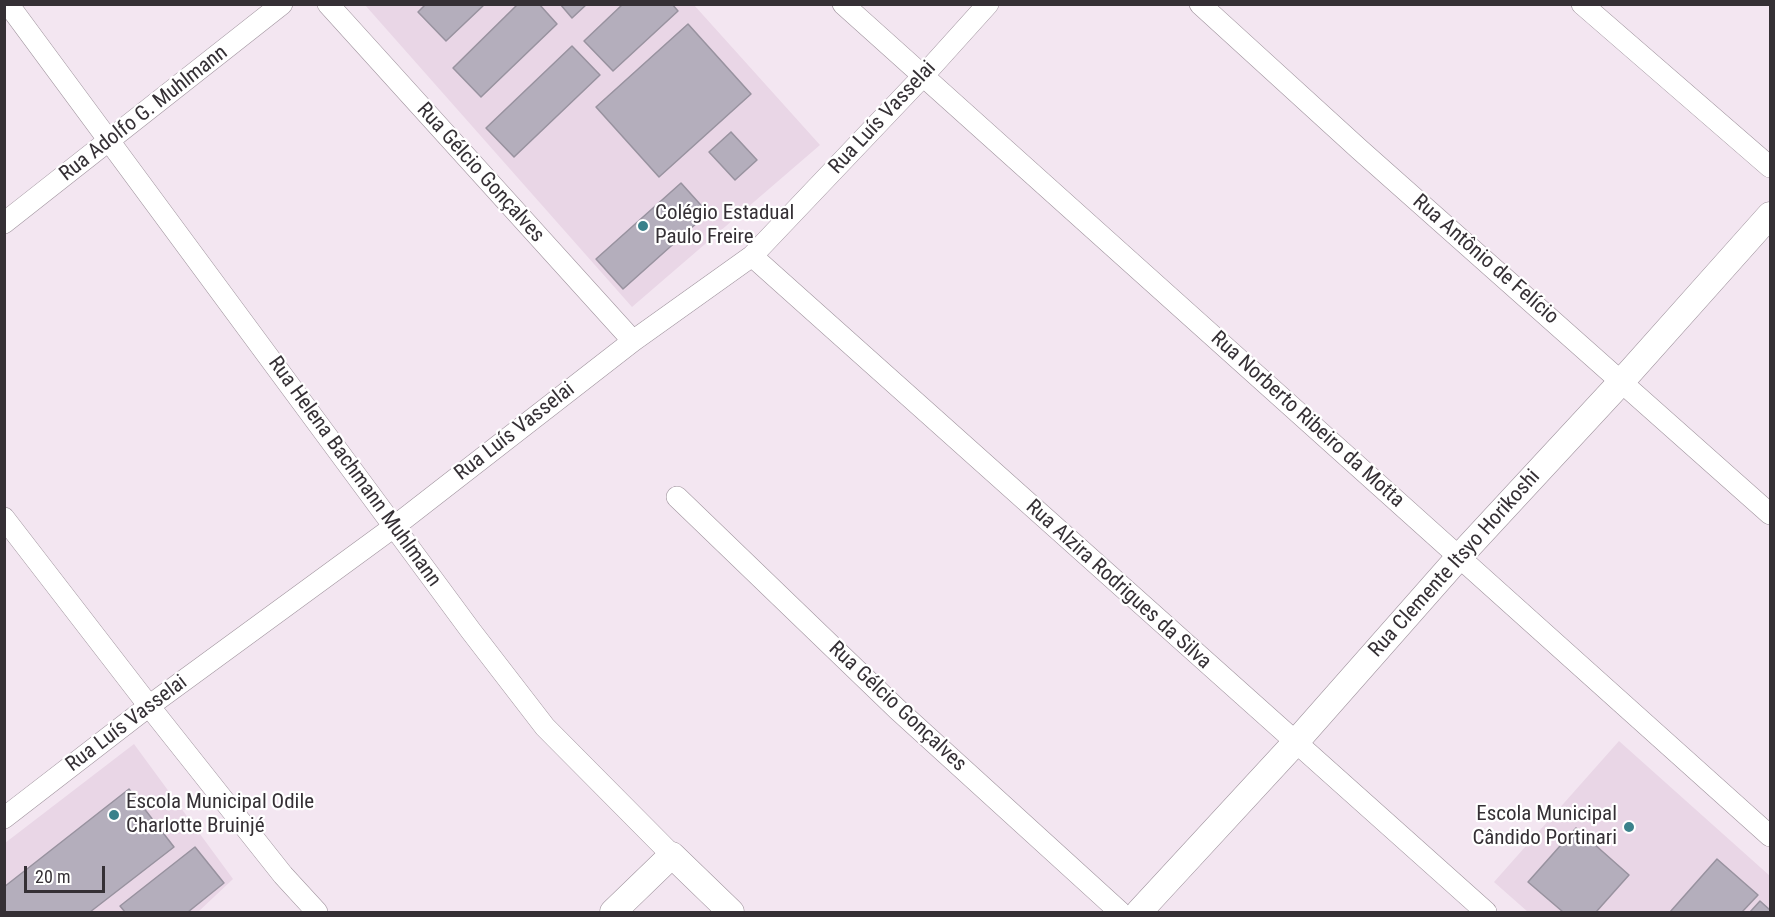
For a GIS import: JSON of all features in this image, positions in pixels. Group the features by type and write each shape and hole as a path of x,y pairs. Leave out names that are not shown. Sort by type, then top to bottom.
{"street":[{"name":"Rua Helena Bachmann Muhlmann","path":"8,4 471,631 545,727 731,912"},
{"name":"Rua Adolfo G. Muhlmann","path":"4,224 282,4"},
{"name":"Rua Gélcio Gonçalves","path":"328,4 633,341"},
{"name":"Rua Norberto Ribeiro da Motta","path":"843,4 1770,836"},
{"name":"Rua Luís Vasselai","path":"4,818 149,706 394,526 633,341 752,256 924,75 988,4"},
{"name":"Rua Antônio de Felício","path":"1200,4 1359,149 1770,514"},
{"path":"1582,4 1770,167"},
{"name":"Rua Clemente Itsyo Horikoshi","path":"1139,912 1295,743 1459,557 1622,381 1770,215"},
{"name":"Rua Alzira Rodrigues da Silva","path":"752,256 1486,912"},
{"name":"Rua Gélcio Gonçalves","path":"677,497 897,709 1120,912"},
{"path":"4,518 149,706 283,874 317,912"},
{"path":"613,912 672,855"}],"shaded area":[{"name":"Colégio Estadual Paulo Freire","path":"365,5 694,5 820,145 632,307"},
{"name":"Escola Municipal Cândido Portinari","path":"1619,741 1770,876 1770,912 1528,912 1494,882"},
{"name":"Escola Municipal Odile Charlotte Bruinjé","path":"134,744 233,879 198,912 5,912 5,843"}],"building":[{"path":"426,4 485,4 446,41 418,12"},
{"path":"518,4 539,4 557,24 481,97 453,68"},
{"path":"560,4 587,4 572,18"},
{"path":"623,4 672,4 678,11 613,71 584,41"},
{"path":"688,24 751,94 659,177 596,107"},
{"path":"572,46 600,75 514,157 486,128"},
{"path":"731,132 757,160 735,180 709,152"},
{"path":"681,183 708,213 623,289 596,259"},
{"path":"129,789 174,847 90,912 4,912 4,887"},
{"path":"1576,828 1629,875 1596,912 1563,912 1528,882"},
{"path":"195,847 224,883 188,912 125,912 120,906"},
{"path":"1717,859 1758,895 1742,912 1670,912"},
{"path":"1760,901 1770,912 1750,912"}],"place":[{"name":"Colégio Estadual Paulo Freire","path":"643,226"},
{"name":"Escola Municipal Odile Charlotte Bruinjé","path":"114,815"},
{"name":"Escola Municipal Cândido Portinari","path":"1629,827"}]}
